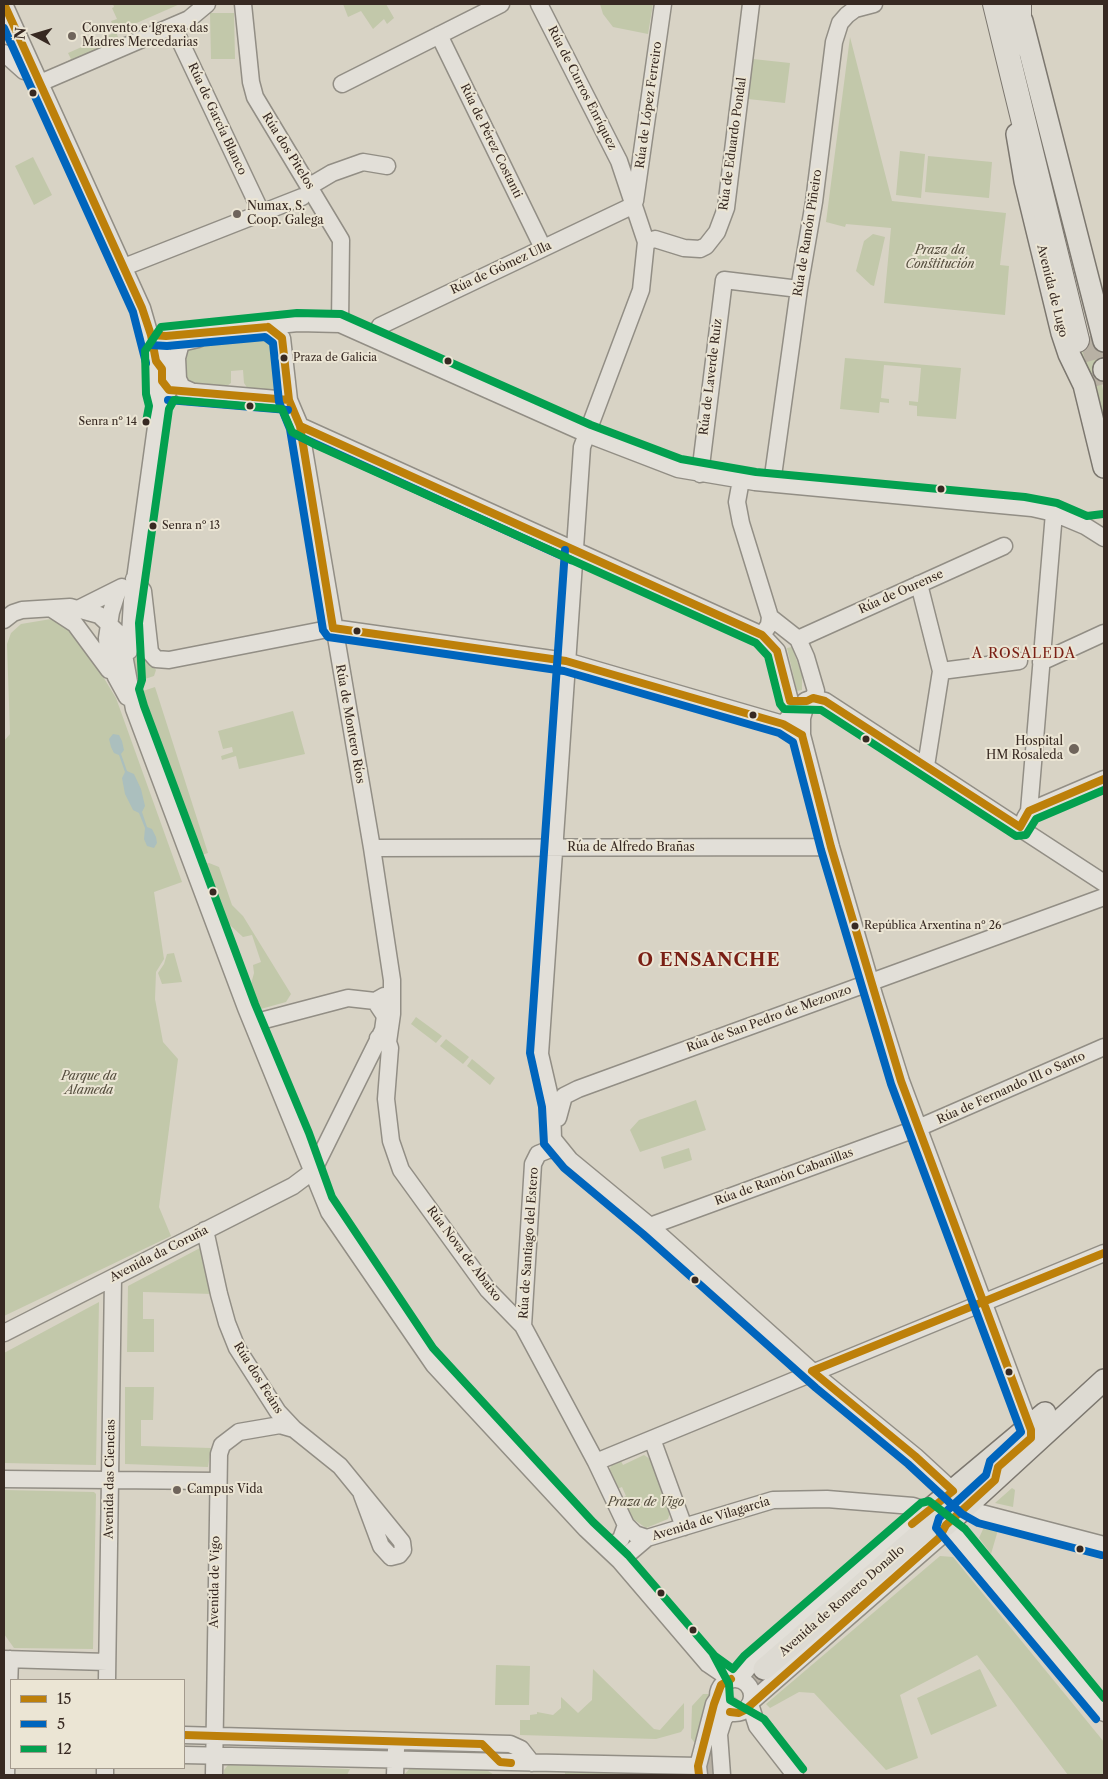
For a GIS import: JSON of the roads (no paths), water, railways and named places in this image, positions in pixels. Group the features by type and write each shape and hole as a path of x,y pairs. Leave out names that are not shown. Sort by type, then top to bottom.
{"highway":[{"path":"1006,6 1019,43 1091,339"},
{"name":"Avenida de Lugo","path":"1006,6 1022,114 1091,339"}],"main road":[{"path":"1006,6 1091,339"},
{"name":"Avenida de Lugo","path":"1022,114 1015,123 1024,181 1062,332 1069,354 1084,385 1104,467"},
{"name":"Avenida de Romero Donallo","path":"764,1669 920,1534 946,1525 961,1498 1030,1427 1104,1363"},
{"name":"Avenida de Romero Donallo","path":"920,1534 928,1511 961,1498 995,1480 1104,1380"}],"street":[{"path":"4,4 166,362 169,390 159,405"},
{"path":"4,53 24,71 37,78 194,17 207,4"},
{"name":"Rúa dos Pitelos","path":"243,4 251,82 256,97 306,192 341,240 340,324"},
{"path":"342,84 501,4"},
{"name":"Rúa de Curros Enríquez","path":"539,4 632,171 635,214 646,242"},
{"name":"Rúa de López Ferreiro","path":"632,171 663,4"},
{"name":"Rúa de Eduardo Pondal","path":"646,242 655,239 684,248 700,249 706,246 718,232 726,208 751,4"},
{"name":"Rúa de Ramón Piñeiro","path":"772,484 798,289 814,202 834,42 840,23 847,15 855,9 874,4"},
{"name":"Rúa de García Blanco","path":"173,26 261,212"},
{"name":"Rúa de Pérez Costanti","path":"439,34 543,248"},
{"path":"124,267 306,192 332,173 363,162 387,166"},
{"name":"Rúa de Gómez Ulla","path":"374,339 380,326 634,206"},
{"path":"646,242 641,290 582,447 540,1054 552,1106 553,1139 562,1151 650,1226 812,1372 916,1456 961,1498 981,1513 1104,1545"},
{"name":"Rúa de Laverde Ruiz","path":"700,474 724,280 798,289"},
{"path":"158,344 298,323 340,324 587,434 678,469 772,484 996,504 1054,513 1085,526 1104,538"},
{"path":"193,392 182,386 178,379 176,358 181,343 262,334 267,327"},
{"name":"Rúa de Montero Ríos","path":"267,327 282,338 289,400 300,426 372,848 392,985 392,1014 383,1040 313,1171"},
{"path":"129,688 132,681 128,644 134,579 159,405 156,394 158,344"},
{"path":"169,390 289,400"},
{"path":"300,426 762,635 777,651 790,701 791,715 783,724"},
{"path":"741,480 737,502 741,523 770,617 769,625 762,635"},
{"path":"1020,826 1029,811 1054,513"},
{"path":"1085,526 1104,524"},
{"name":"Rúa de Ourense","path":"798,638 1004,546"},
{"path":"77,616 134,579"},
{"path":"134,579 142,591 150,652 156,660 169,660 333,628 566,661 783,724 802,735"},
{"path":"919,584 941,671 926,766"},
{"path":"116,677 108,652 107,638 118,590"},
{"path":"5,617 22,610 52,609 77,616 94,630 122,618 131,608"},
{"path":"77,616 134,709"},
{"path":"770,617 798,638 816,691 802,718 802,735 831,847 870,982 900,1081 1030,1427"},
{"path":"109,625 120,636 134,709 212,920 313,1171 323,1201 337,1225 425,1354 465,1400 620,1561 727,1686 750,1688 751,1703 757,1726 795,1775"},
{"path":"1041,662 1104,633"},
{"path":"941,671 1019,661"},
{"path":"790,701 825,701 1020,826 1104,883"},
{"path":"1029,811 1104,779"},
{"name":"Rúa de Alfredo Brañas","path":"372,848 831,847"},
{"name":"Rúa de San Pedro de Mezonzo","path":"562,1151 558,1114 564,1096 603,1080 1104,897"},
{"path":"253,1023 348,998 375,1001 384,995 392,985"},
{"path":"375,1001 385,1016 383,1040"},
{"name":"Rúa Nova de Abaixo","path":"383,1040 390,1141 401,1170 488,1290 523,1326 596,1462"},
{"name":"Rúa de Fernando III o Santo","path":"918,1128 1104,1047"},
{"name":"Rúa de Ramón Cabanillas","path":"650,1226 918,1128"},
{"name":"Rúa de Santiago del Estero","path":"523,1326 532,1168 538,1154 548,1150 562,1151"},
{"name":"Avenida da Coruña","path":"4,1333 293,1186 313,1171"},
{"name":"Rúa dos Feáns","path":"205,1230 227,1323 237,1348 275,1419"},
{"path":"647,1538 635,1534 626,1525 596,1462 1104,1253"},
{"name":"Avenida das Ciencias","path":"107,1679 113,1278"},
{"name":"Avenida de Vigo","path":"214,1775 216,1481 218,1454 222,1445 229,1437 239,1432 275,1419 294,1429 340,1466 362,1495"},
{"name":"Avenida de Romero Donallo","path":"995,1480 998,1467 1031,1438 1030,1427"},
{"path":"652,1439 684,1527"},
{"path":"4,1479 216,1481"},
{"name":"Avenida de Vilagarcía","path":"620,1561 647,1538 758,1504 787,1498 901,1505 928,1511"},
{"path":"928,1511 946,1525 1104,1713"},
{"name":"Avenida de Romero Donallo","path":"727,1686 928,1511"},
{"path":"603,1544 616,1543 621,1539 626,1525"},
{"name":"Avenida de Romero Donallo","path":"751,1703 938,1538 946,1525"},
{"path":"6,1775 7,1659 107,1662"},
{"path":"727,1686 722,1707 757,1726"},
{"path":"185,1755 395,1768 508,1767 532,1763 699,1771 714,1704 727,1686"},
{"path":"722,1775 719,1734 724,1718 742,1711 751,1703"},
{"path":"185,1735 516,1746 532,1763"},
{"path":"395,1768 396,1742"},
{"path":"482,1744 508,1767"}],"tunnel":[{"path":"1091,336 1104,384"},
{"path":"712,1775 714,1727 722,1709 733,1694 764,1669"}],"place":[{"name":"Convento e Igrexa das Madres Mercedarias","path":"72,36"},
{"name":"Numax, S. Coop. Galega","path":"237,214"},
{"name":"Praza de Galicia","path":"284,358"},
{"name":"Senra nº 14","path":"146,422"},
{"name":"Senra nº 13","path":"153,526"},
{"name":"Hospital HM Rosaleda","path":"1074,749"},
{"name":"República Arxentina nº 26","path":"855,926"},
{"name":"Campus Vida","path":"177,1490"}],"district":[{"name":"A ROSALEDA","path":"1024,654"},
{"name":"O ENSANCHE","path":"709,961"}],"park label":[{"name":"Praza da Constitución","path":"940,258"},
{"name":"Parque da Alameda","path":"89,1084"},
{"name":"Praza de Vigo","path":"646,1503"}]}
